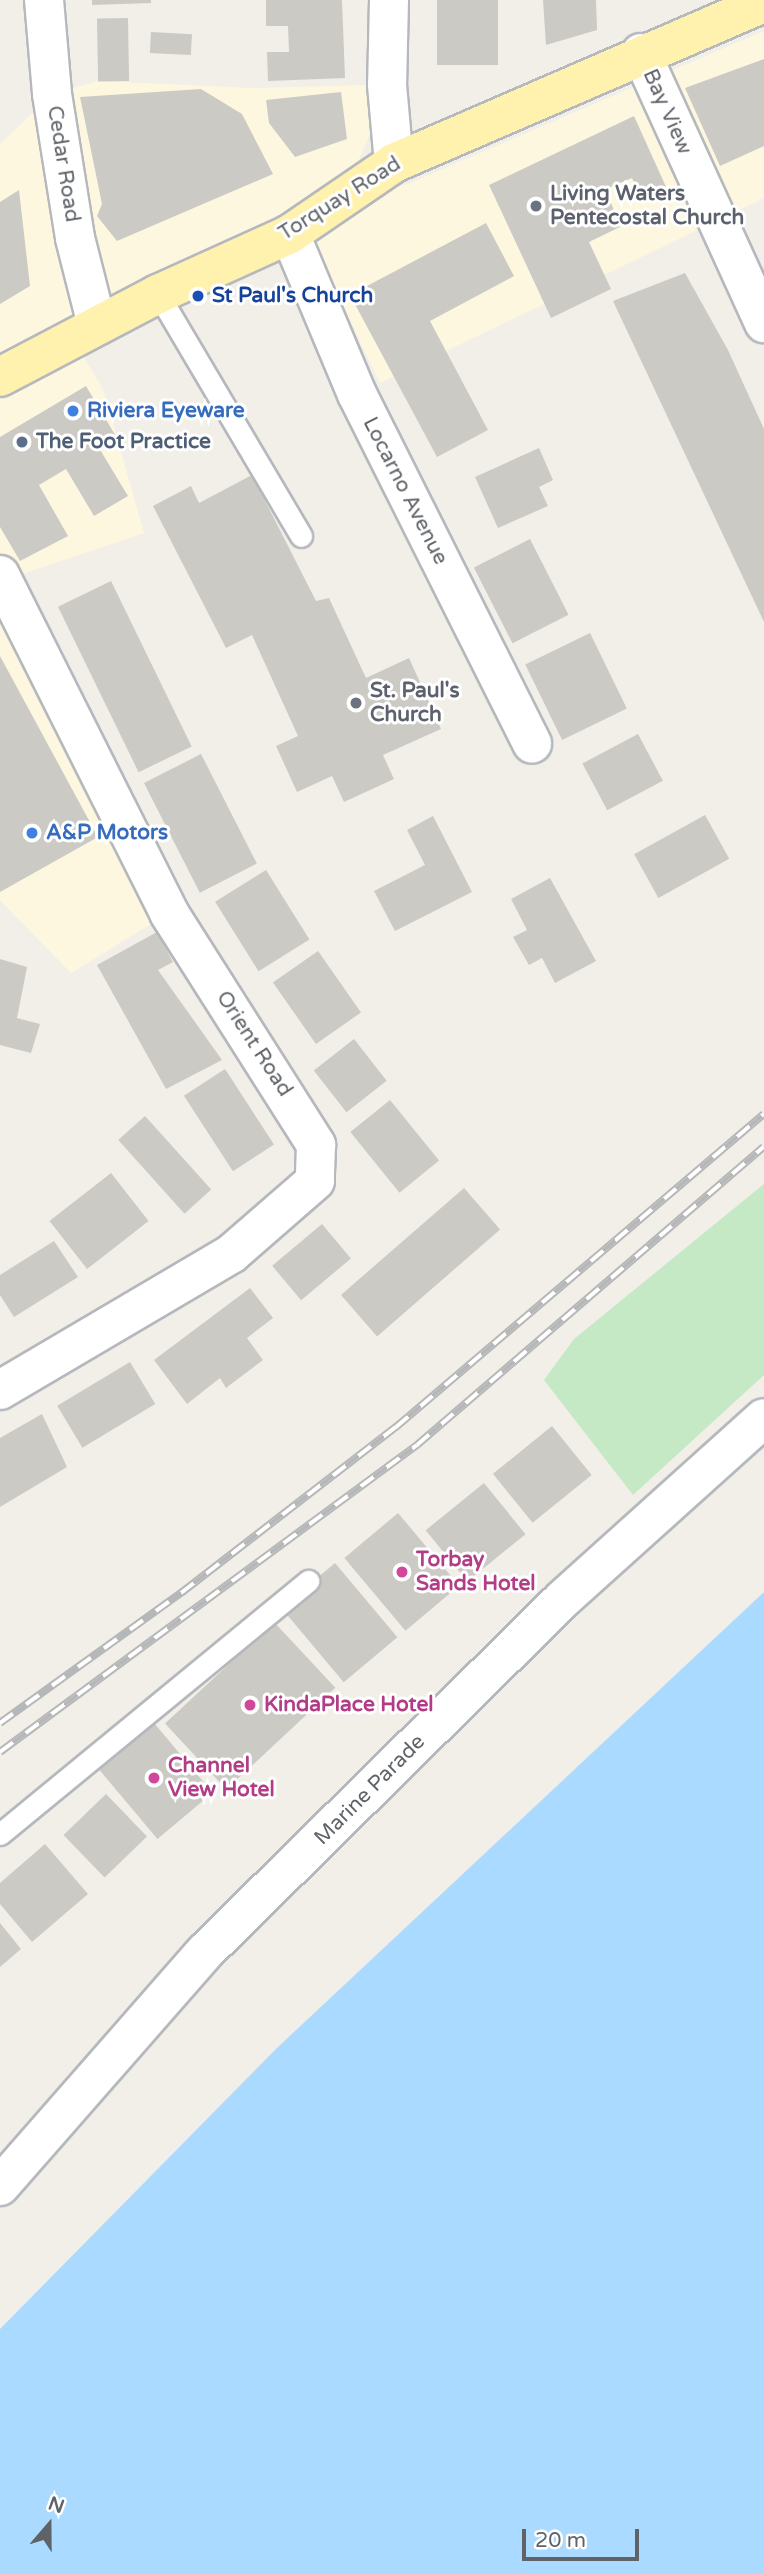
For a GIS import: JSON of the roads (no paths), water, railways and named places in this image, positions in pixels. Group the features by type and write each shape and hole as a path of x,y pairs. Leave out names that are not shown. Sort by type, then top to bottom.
{"main road":[{"name":"Torquay Road","path":"0,377 158,294 289,233 338,205 394,163 641,53 764,3"}],"street":[{"name":"Cedar Road","path":"44,0 52,94 75,238 97,325"},
{"path":"389,0 387,85 394,163"},
{"name":"Bay View","path":"641,53 764,323"},
{"name":"Locarno Avenue","path":"289,233 357,394 532,744"},
{"name":"Orient Road","path":"0,575 169,913 316,1145 314,1181 231,1254 0,1390"},
{"name":"Marine Parade","path":"0,2186 205,1952 563,1599 764,1418"}],"lane":[{"path":"158,294 301,536"},
{"path":"0,1834 308,1581"}],"water":[{"path":"764,1592 764,2574 0,2574 0,2329 278,2047"}],"railway":[{"path":"0,1723 181,1593 396,1427 764,1114"},
{"path":"0,1752 417,1445 764,1147"}],"place":[{"name":"Living Waters Pentecostal Church","path":"536,206"},
{"name":"St Paul's Church","path":"198,296"},
{"name":"Riviera Eyeware","path":"73,411"},
{"name":"The Foot Practice","path":"22,442"},
{"name":"St. Paul's Church","path":"356,703"},
{"name":"A&P Motors","path":"32,833"},
{"name":"Torbay Sands Hotel","path":"402,1572"},
{"name":"KindaPlace Hotel","path":"250,1705"},
{"name":"Channel View Hotel","path":"154,1778"}]}
